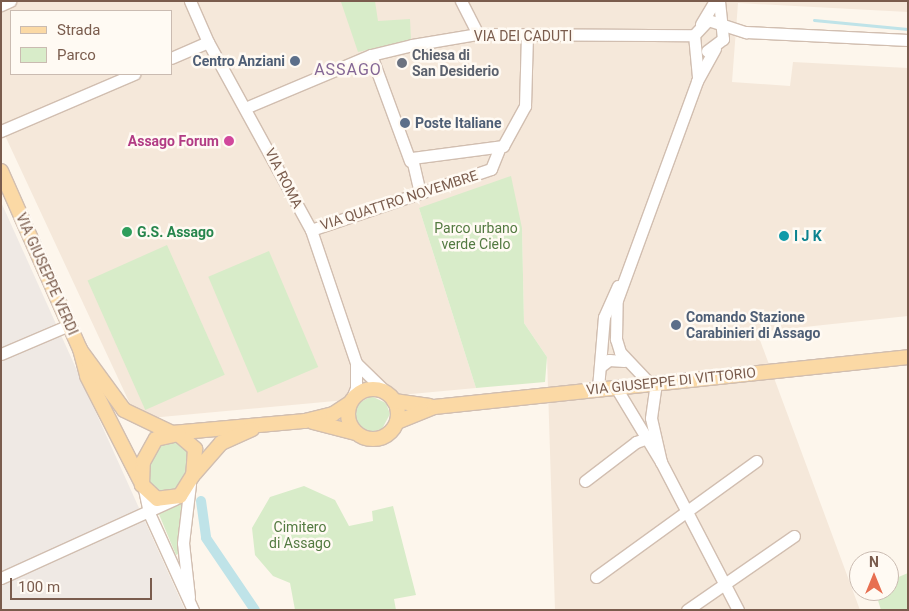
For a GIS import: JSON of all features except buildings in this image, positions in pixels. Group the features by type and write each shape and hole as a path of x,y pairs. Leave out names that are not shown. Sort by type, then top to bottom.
{"main road":[{"name":"VIA GIUSEPPE VERDI","path":"1,171 80,349 87,376 142,485"},
{"name":"VIA GIUSEPPE VERDI","path":"80,349 124,410 172,433"},
{"name":"VIA GIUSEPPE DI VITTORIO","path":"397,422 434,407 615,386 908,357"},
{"path":"260,426 221,443 175,499 157,499 142,485 153,442 172,433 305,421 333,414 366,390 391,397 397,422 379,439 305,421"},
{"name":"VIA GIUSEPPE DI VITTORIO","path":"391,397 434,407"},
{"path":"350,403 348,420 356,433"},
{"path":"172,433 193,444 197,462 192,479"}],"street":[{"path":"1,5 10,1"},
{"name":"VIA ROMA","path":"190,1 208,42 246,108 311,230 356,364 356,388 350,403"},
{"path":"461,1 478,34"},
{"path":"697,81 695,41 701,24 715,1"},
{"path":"598,388 608,301 623,278 697,81 718,47 722,24 719,1"},
{"path":"701,24 712,20 746,32 908,40"},
{"path":"718,47 746,32"},
{"name":"VIA DEI CADUTI","path":"246,108 371,55 478,34 526,34 695,41 718,47"},
{"name":"VIA QUATTRO NOVEMBRE","path":"311,230 491,169 500,147 525,106 526,34"},
{"path":"172,58 208,42"},
{"path":"371,55 420,193"},
{"path":"1,132 132,75"},
{"path":"410,161 423,155 500,147"},
{"path":"623,278 616,339 624,361"},
{"path":"1,354 69,325"},
{"path":"601,366 609,360 624,361 654,382 651,407 651,437"},
{"name":"VIA ROMA","path":"356,364 391,397"},
{"path":"615,386 651,437 686,511 738,610"},
{"path":"631,408 642,412 651,407"},
{"path":"586,481 651,437"},
{"path":"596,577 756,461"},
{"path":"191,605 183,543 192,479"},
{"path":"142,485 149,513 191,605"},
{"path":"1,578 149,513 175,499"},
{"path":"687,610 794,536"}],"shaded area":[{"path":"1,1 908,1 908,12 738,3 732,82 790,86 793,62 908,68 908,316 757,332 849,580 849,601 857,601 860,610 555,610 547,357 524,323 522,228 419,208 476,388 150,418 131,406 1,127"},
{"path":"1,202 185,610 1,610"}],"green space":[{"path":"375,1 378,21 410,19 411,40 358,52 341,2"},
{"name":"Parco urbano verde Cielo","path":"511,176 522,228 524,323 547,357 545,382 476,388 419,208"},
{"path":"167,245 225,375 145,410 88,280"},
{"path":"269,251 318,367 257,393 208,277"},
{"path":"371,396 386,403 390,414 382,429 370,432 359,427 354,417 356,405"},
{"path":"175,439 191,451 187,479 170,495 153,491 144,474 159,442"},
{"name":"Cimitero di Assago","path":"304,486 335,500 349,526 373,521 372,511 393,506 416,595 394,599 396,610 295,610 290,583 273,576 255,555 252,528 270,497"},
{"path":"184,501 178,554 176,555 158,512"},
{"path":"908,573 908,610 881,610 878,601 899,601 899,577"}],"waterway":[{"path":"814,20 908,29"},
{"path":"201,501 206,538 255,610"}],"place":[{"name":"Centro Anziani","path":"295,61"},
{"name":"Chiesa di San Desiderio","path":"402,63"},
{"name":"Poste Italiane","path":"405,123"},
{"name":"Assago Forum","path":"229,141"},
{"name":"G.S. Assago","path":"127,232"},
{"name":"I J K","path":"784,236"},
{"name":"Comando Stazione Carabinieri di Assago","path":"676,325"}],"district":[{"name":"ASSAGO","path":"348,70"}]}
